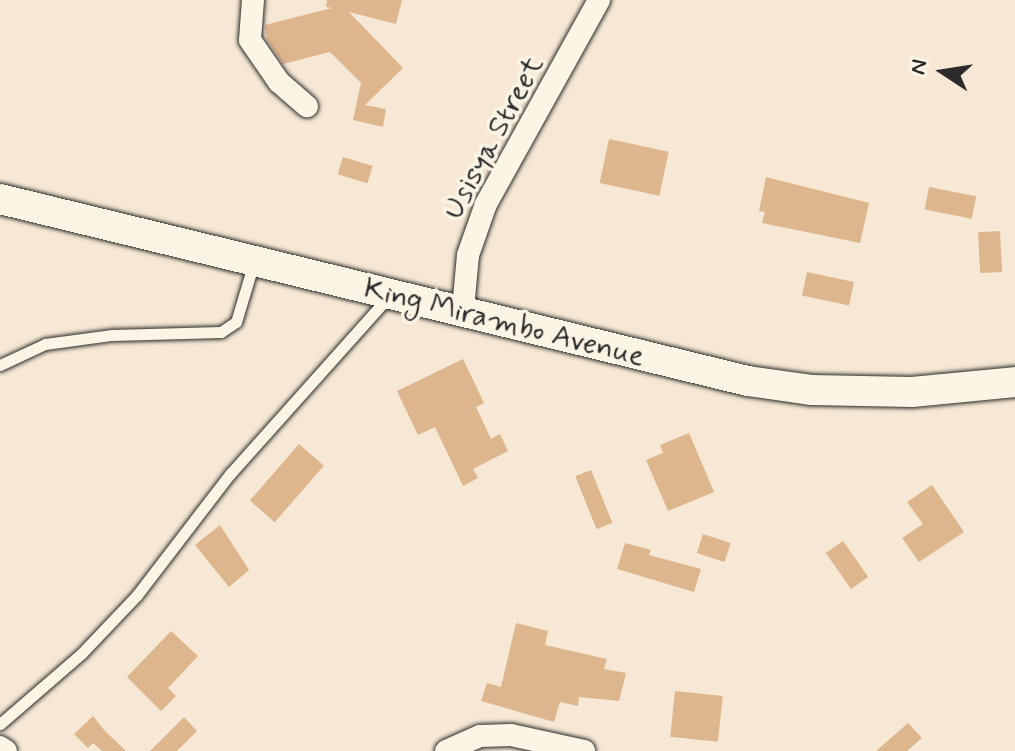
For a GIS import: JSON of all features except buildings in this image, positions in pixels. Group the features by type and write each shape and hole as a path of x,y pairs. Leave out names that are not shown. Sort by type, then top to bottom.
{"main road":[{"name":"King Mirambo Avenue","path":"0,199 390,295 463,309 634,356 784,387 912,392 1015,382"}],"street":[{"path":"253,0 250,40 259,58 307,106"},
{"name":"Usisya Street","path":"463,309 468,255 486,204 599,0"},
{"path":"446,751 480,736 511,735 584,751"},
{"path":"0,747 6,751"}],"lane":[{"path":"0,365 45,344 112,335 221,332 236,322 247,298 254,262"},
{"path":"0,724 82,653 137,595 230,474 390,295"},
{"path":"0,356 14,356"}]}
